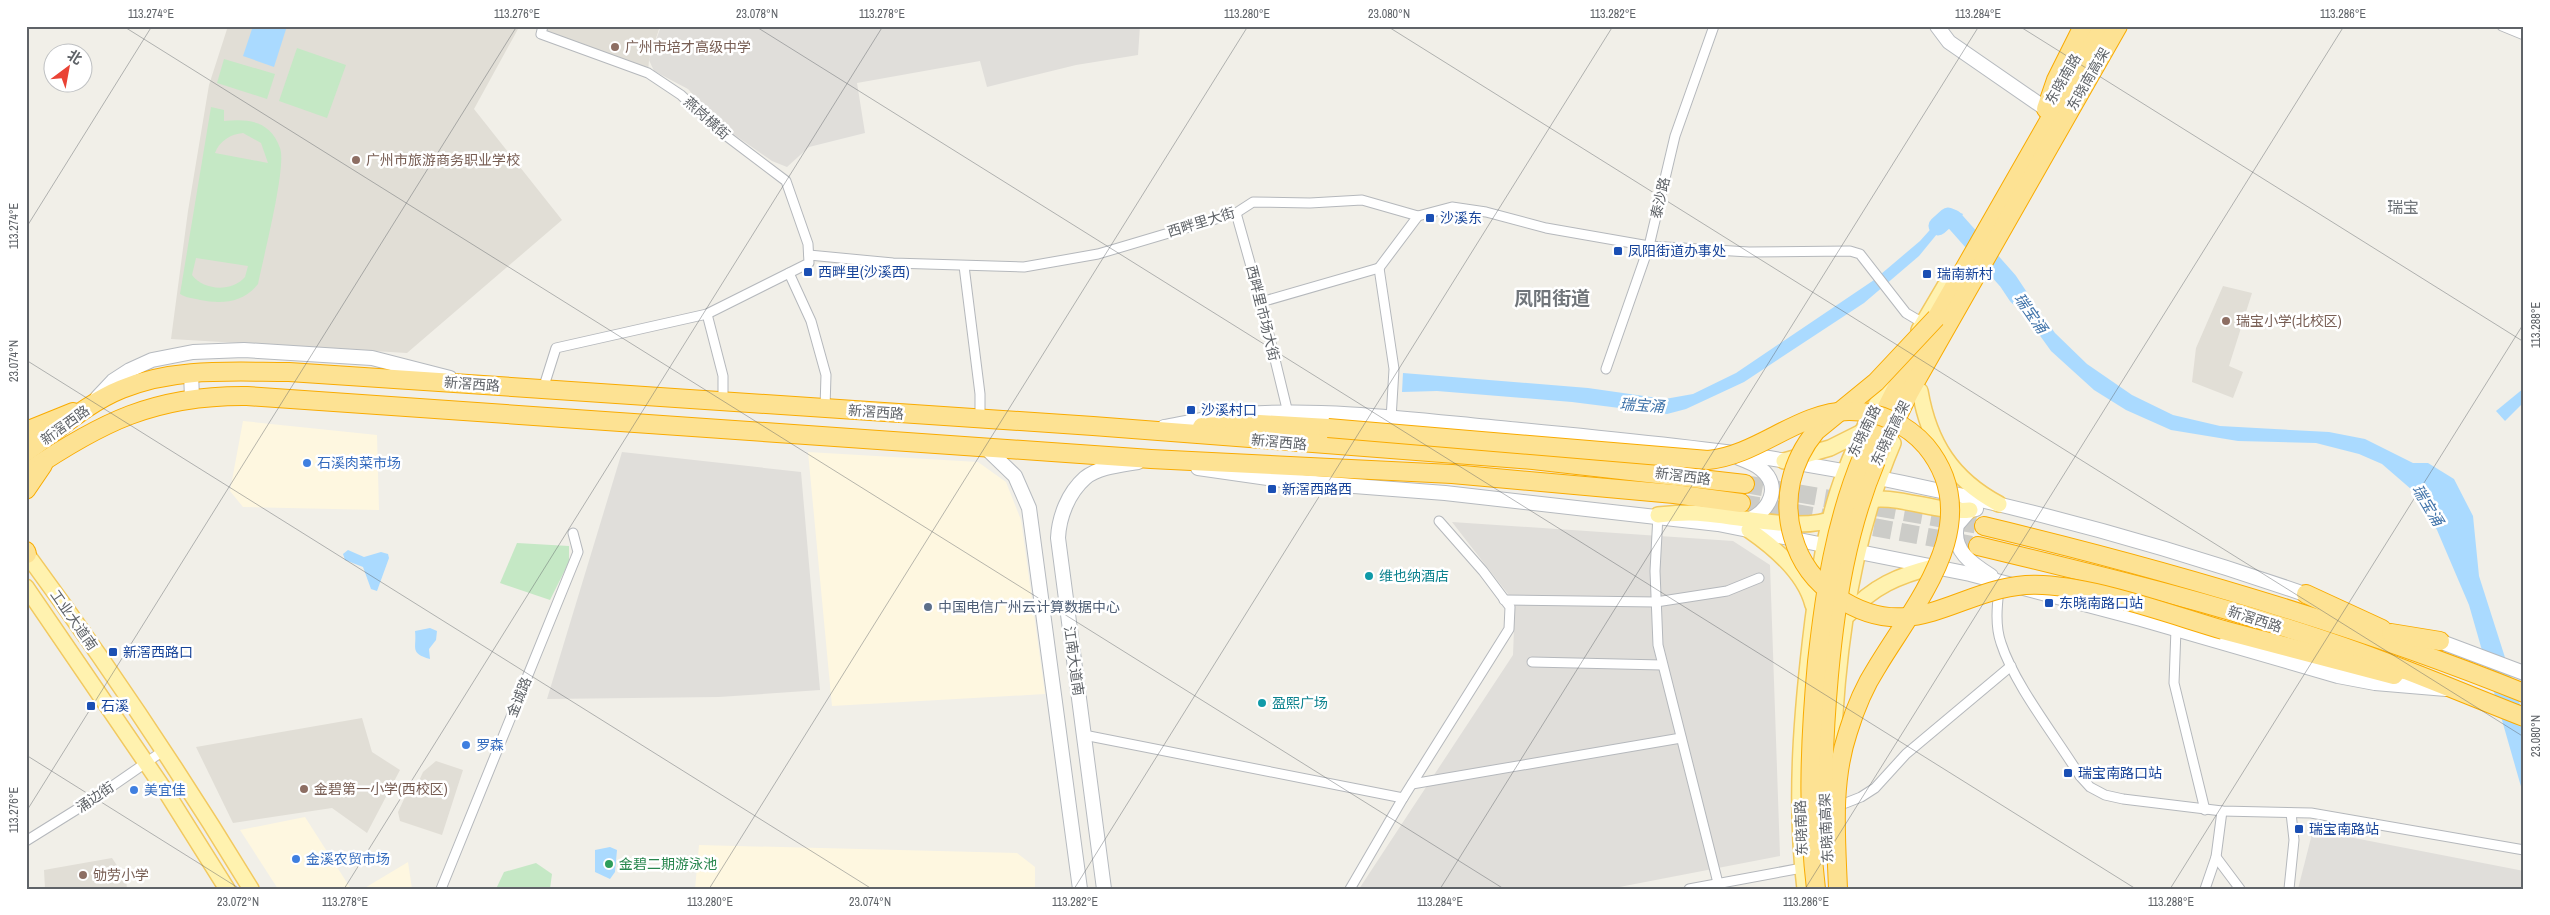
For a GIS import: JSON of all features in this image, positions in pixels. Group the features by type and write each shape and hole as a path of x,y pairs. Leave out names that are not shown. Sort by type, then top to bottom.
{"highway":[{"path":"2046,109 2056,80 2083,26"},
{"name":"东晓南高架","path":"1816,889 1810,829 1810,748 1821,620 1834,542 1849,491 1874,431 1930,321 2103,26"},
{"name":"东晓南高架","path":"1830,889 1823,799 1826,710 1842,572 1861,498 1888,434 1909,393 2118,26"},
{"path":"1930,321 1876,382 1816,431 1808,441 1795,465 1788,495 1790,526 1799,553 1810,573 1821,585 1847,604 1875,615 1901,618 1930,614 1997,589 2028,584 2065,588 2090,593 2338,662 2451,689"},
{"name":"新滘西路","path":"26,452 88,407 121,389 142,382 190,373 289,372 825,408 1533,460 1745,484"},
{"name":"新滘西路","path":"26,472 104,426 137,411 192,398 218,396 280,398 1151,459 1452,474 1646,491 1740,503"},
{"path":"26,431 50,420 88,407"},
{"path":"1147,431 1229,425 1328,428 1708,460 1734,456 1813,418 1848,411 1886,418 1898,424 1921,440 1937,462 1947,486 1950,514 1947,538 1932,578 1869,680 1847,735 1835,792 1838,889"},
{"path":"26,490 50,457"},
{"name":"新滘西路","path":"1984,526 2149,568 2462,658 2524,693"},
{"name":"新滘西路","path":"1978,546 2130,582 2223,609 2361,653 2524,717"},
{"path":"2306,594 2391,633 2462,658"},
{"path":"2337,623 2440,641"}],"main road":[{"path":"1937,26 1949,42 2046,109"},
{"name":"东晓南路","path":"1804,889 1800,737 1806,670 1824,545 1829,520 1845,472 1862,432 1930,321 2046,109 2094,26"},
{"name":"东晓南路","path":"1838,889 1832,809 1835,710 1846,617 1858,553 1878,479 1896,436 1920,391 2126,26"},
{"path":"88,407 113,381 130,370 152,360 194,352 244,350 372,358 467,383"},
{"path":"190,373 192,398"},
{"path":"1920,391 1927,422 1946,458 1970,487 1999,504"},
{"path":"1147,431 1213,418 1288,413 1391,419 1586,436 1784,461 1999,504 2207,562 2440,641 2462,658 2524,673"},
{"path":"1784,461 1830,448 1862,432"},
{"name":"江南大道南","path":"986,448 1015,476 1029,508 1080,889"},
{"path":"1727,453 1763,470 1770,483 1769,502 1760,515 1748,525"},
{"path":"1151,459 1281,480 1445,493 1658,515 1689,513 1748,525 1858,553 2000,582 2176,629 2338,676 2375,682 2451,689"},
{"name":"江南大道南","path":"1104,889 1058,538 1059,522 1062,512 1085,478 1105,468 1151,459"},
{"path":"1748,525 1829,520 1848,511 1878,479"},
{"path":"1824,545 1847,516 1862,502 1887,499 1942,510 1970,510 1999,504"},
{"path":"1970,510 1957,525 1957,544 1968,560 2000,582"},
{"path":"1748,525 1792,567 1807,588 1814,609 1820,605 1834,606 1842,610 1846,617 1867,595 1890,581 1933,567"},
{"name":"工业大道南","path":"26,553 205,813 251,889"},
{"path":"26,586 146,762 227,889"}],"street":[{"name":"泰沙路","path":"1606,369 1649,246 1675,136 1714,26"},
{"path":"2502,26 2524,36"},
{"name":"燕岗横街","path":"542,30 648,73 681,94 716,128 786,180 808,244 809,259"},
{"name":"西畔里大街","path":"809,259 1024,267 1098,254 1236,213 1253,202 1310,203 1362,200 1418,216"},
{"path":"1261,302 1379,268 1418,216 1452,207 1486,212 1546,228 1649,246 1749,252 1850,251 1860,254 1906,313 1930,321"},
{"name":"西畔里市场大街","path":"1236,213 1261,302 1288,413"},
{"path":"543,389 556,348 707,314 789,273 809,259"},
{"path":"964,266 980,394 980,419"},
{"path":"1379,268 1394,369 1391,419"},
{"path":"789,273 811,321 826,375 825,408"},
{"path":"707,314 724,376 723,401"},
{"path":"1658,515 1656,602 1658,645 1718,883"},
{"path":"1350,889 1403,798 1509,629 1510,607 1483,571 1439,521"},
{"name":"金诚路","path":"441,889 578,552 573,533"},
{"path":"1504,600 1656,602 1727,591 1759,578"},
{"path":"2000,582 1997,619 2000,642 2011,666 2080,776 2090,787 2123,799 2205,810 2329,815 2524,850"},
{"path":"2176,629 2174,683 2205,810"},
{"path":"1532,662 1662,665"},
{"path":"1832,809 1861,797 1874,788 1906,754 2011,666"},
{"path":"1084,735 1403,798"},
{"path":"1412,784 1681,738"},
{"name":"涌边街","path":"26,841 95,798 163,751"},
{"path":"2205,889 2216,858 2222,811"},
{"path":"2289,889 2294,840 2292,813"},
{"path":"2216,858 2240,889"},
{"path":"1689,889 1802,868"}],"shaded area":[{"name":"广州市旅游商务职业学校","path":"228,26 516,26 518,29 474,109 562,220 407,353 171,339 188,211 209,85"},
{"name":"广州市培才高级中学","path":"543,26 660,26 649,60 648,73 541,34"},
{"path":"661,26 1140,26 1138,55 1076,65 987,87 980,61 857,83 865,133 809,147 787,167 772,161 719,124 688,89 654,71 649,60"},
{"name":"瑞宝小学(北校区)","path":"2223,286 2252,293 2229,366 2243,372 2233,398 2192,382 2196,348"},
{"name":"石溪肉菜市场","path":"243,421 377,435 379,510 243,507 230,491"},
{"path":"622,452 801,472 820,690 719,697 547,699"},
{"name":"中国电信广州云计算数据中心","path":"808,452 978,462 1006,482 1021,520 1045,694 832,706"},
{"path":"1452,522 1733,541 1770,565 1780,856 1609,889 1359,889 1513,655 1515,603"},
{"name":"金碧第一小学(西校区)","path":"362,718 372,752 400,770 367,833 332,808 233,823 196,747"},
{"path":"436,761 463,770 442,835 400,821 398,812 405,797 414,792 423,772"},
{"name":"金溪农贸市场","path":"305,817 351,889 278,889 240,830"},
{"path":"2313,830 2524,871 2524,889 2298,889"},
{"path":"699,845 1017,853 1035,867 1035,889 695,889"},
{"name":"劬劳小学","path":"112,858 126,879 127,889 45,889 44,870"},
{"name":"金溪农贸市场","path":"408,862 412,889 363,889"}],"green space":[{"path":"297,48 346,65 327,118 279,101"},
{"path":"224,59 275,74 267,99 217,83"},
{"path":"211,107 224,110 224,121 241,120 257,123 276,139 280,148 281,158 277,192 258,284 246,295 232,301 200,300 180,294","holes":["243,133 261,143 268,163 215,153 219,145 226,139","196,258 248,266 245,277 239,282 226,287 211,287 197,280 192,275"]},
{"path":"517,543 569,546 569,562 550,600 500,583"},
{"path":"536,863 552,874 550,889 496,889 504,872"}],"water":[{"path":"253,26 287,26 274,67 243,56"},
{"path":"1954,210 1963,214 1955,228 1946,223 1919,256 1864,303 1744,382 1686,409 1667,414 1572,402 1437,391 1402,392 1403,373 1588,388 1665,399 1693,394 1736,373 1874,280 1920,241 1945,213"},
{"path":"2009,270 2055,333 2087,364 2132,395 2173,415 2220,426 2329,432 2365,439 2413,463 2428,463 2454,479 2473,516 2479,576 2524,717 2524,797 2469,605 2437,530 2419,496 2382,464 2359,454 2316,443 2238,441 2171,430 2126,410 2094,390 2051,351 2001,281"},
{"path":"2524,388 2524,402 2505,421 2496,411"},
{"path":"348,550 364,557 381,552 388,554 389,558 377,591 371,589 363,567 345,560 343,554"},
{"path":"430,628 437,631 436,640 429,649 430,659 423,657 415,649 415,631"},
{"path":"610,847 617,850 615,872 610,879 595,872 595,850"}],"waterway":[{"name":"瑞宝涌","path":"1938,226 1948,217 1953,219 2008,281 2018,296"}],"tunnel":[{"path":"1745,484 1984,526"},
{"path":"1741,503 1978,546"}],"place":[{"name":"广州市培才高级中学","path":"615,47"},
{"name":"广州市旅游商务职业学校","path":"356,160"},
{"name":"沙溪东","path":"1430,218"},
{"name":"凤阳街道办事处","path":"1618,251"},
{"name":"西畔里(沙溪西)","path":"808,272"},
{"name":"瑞南新村","path":"1927,274"},
{"name":"瑞宝小学(北校区)","path":"2226,321"},
{"name":"沙溪村口","path":"1191,410"},
{"name":"石溪肉菜市场","path":"307,463"},
{"name":"新滘西路西","path":"1272,489"},
{"name":"维也纳酒店","path":"1369,576"},
{"name":"东晓南路口站","path":"2049,603"},
{"name":"中国电信广州云计算数据中心","path":"928,607"},
{"name":"新滘西路口","path":"113,652"},
{"name":"盈熙广场","path":"1262,703"},
{"name":"石溪","path":"91,706"},
{"name":"罗森","path":"466,745"},
{"name":"瑞宝南路口站","path":"2068,773"},
{"name":"金碧第一小学(西校区)","path":"304,789"},
{"name":"美宜佳","path":"134,790"},
{"name":"瑞宝南路站","path":"2299,829"},
{"name":"金溪农贸市场","path":"296,859"},
{"name":"金碧二期游泳池","path":"609,864"},
{"name":"劬劳小学","path":"83,875"}],"district":[{"name":"瑞宝","path":"2403,207"},
{"name":"凤阳街道","path":"1552,298"}]}
